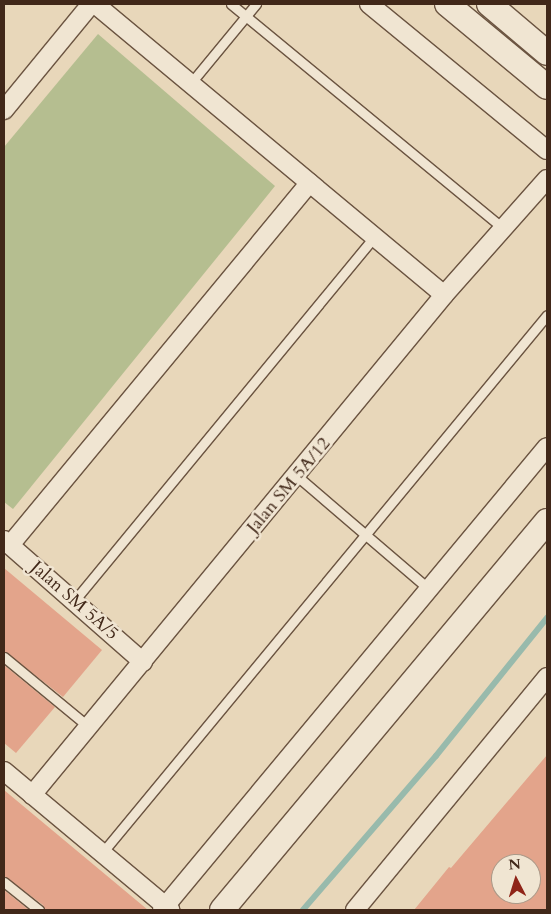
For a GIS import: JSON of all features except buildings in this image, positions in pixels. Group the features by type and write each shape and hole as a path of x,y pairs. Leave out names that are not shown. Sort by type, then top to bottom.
{"street":[{"path":"4,110 91,4"},
{"path":"95,4 444,295"},
{"path":"369,4 547,150"},
{"path":"447,4 547,87"},
{"path":"489,4 547,54"},
{"name":"Jalan SM 5A/12","path":"32,795 297,476 444,295 547,178"},
{"path":"7,543 310,183"},
{"path":"4,771 166,909 547,447"},
{"path":"222,910 547,521"},
{"name":"Jalan SM 5A/5","path":"7,543 143,662"},
{"path":"355,910 547,677"}],"lane":[{"path":"231,4 503,228"},
{"path":"190,84 256,4"},
{"path":"74,601 374,237"},
{"path":"102,853 547,315"},
{"path":"297,476 429,589"},
{"path":"4,657 89,727"},
{"path":"4,882 38,910"}],"green space":[{"path":"98,34 275,186 13,509 4,502 4,147"}],"waterway":[{"path":"303,910 436,756 547,618"}]}
